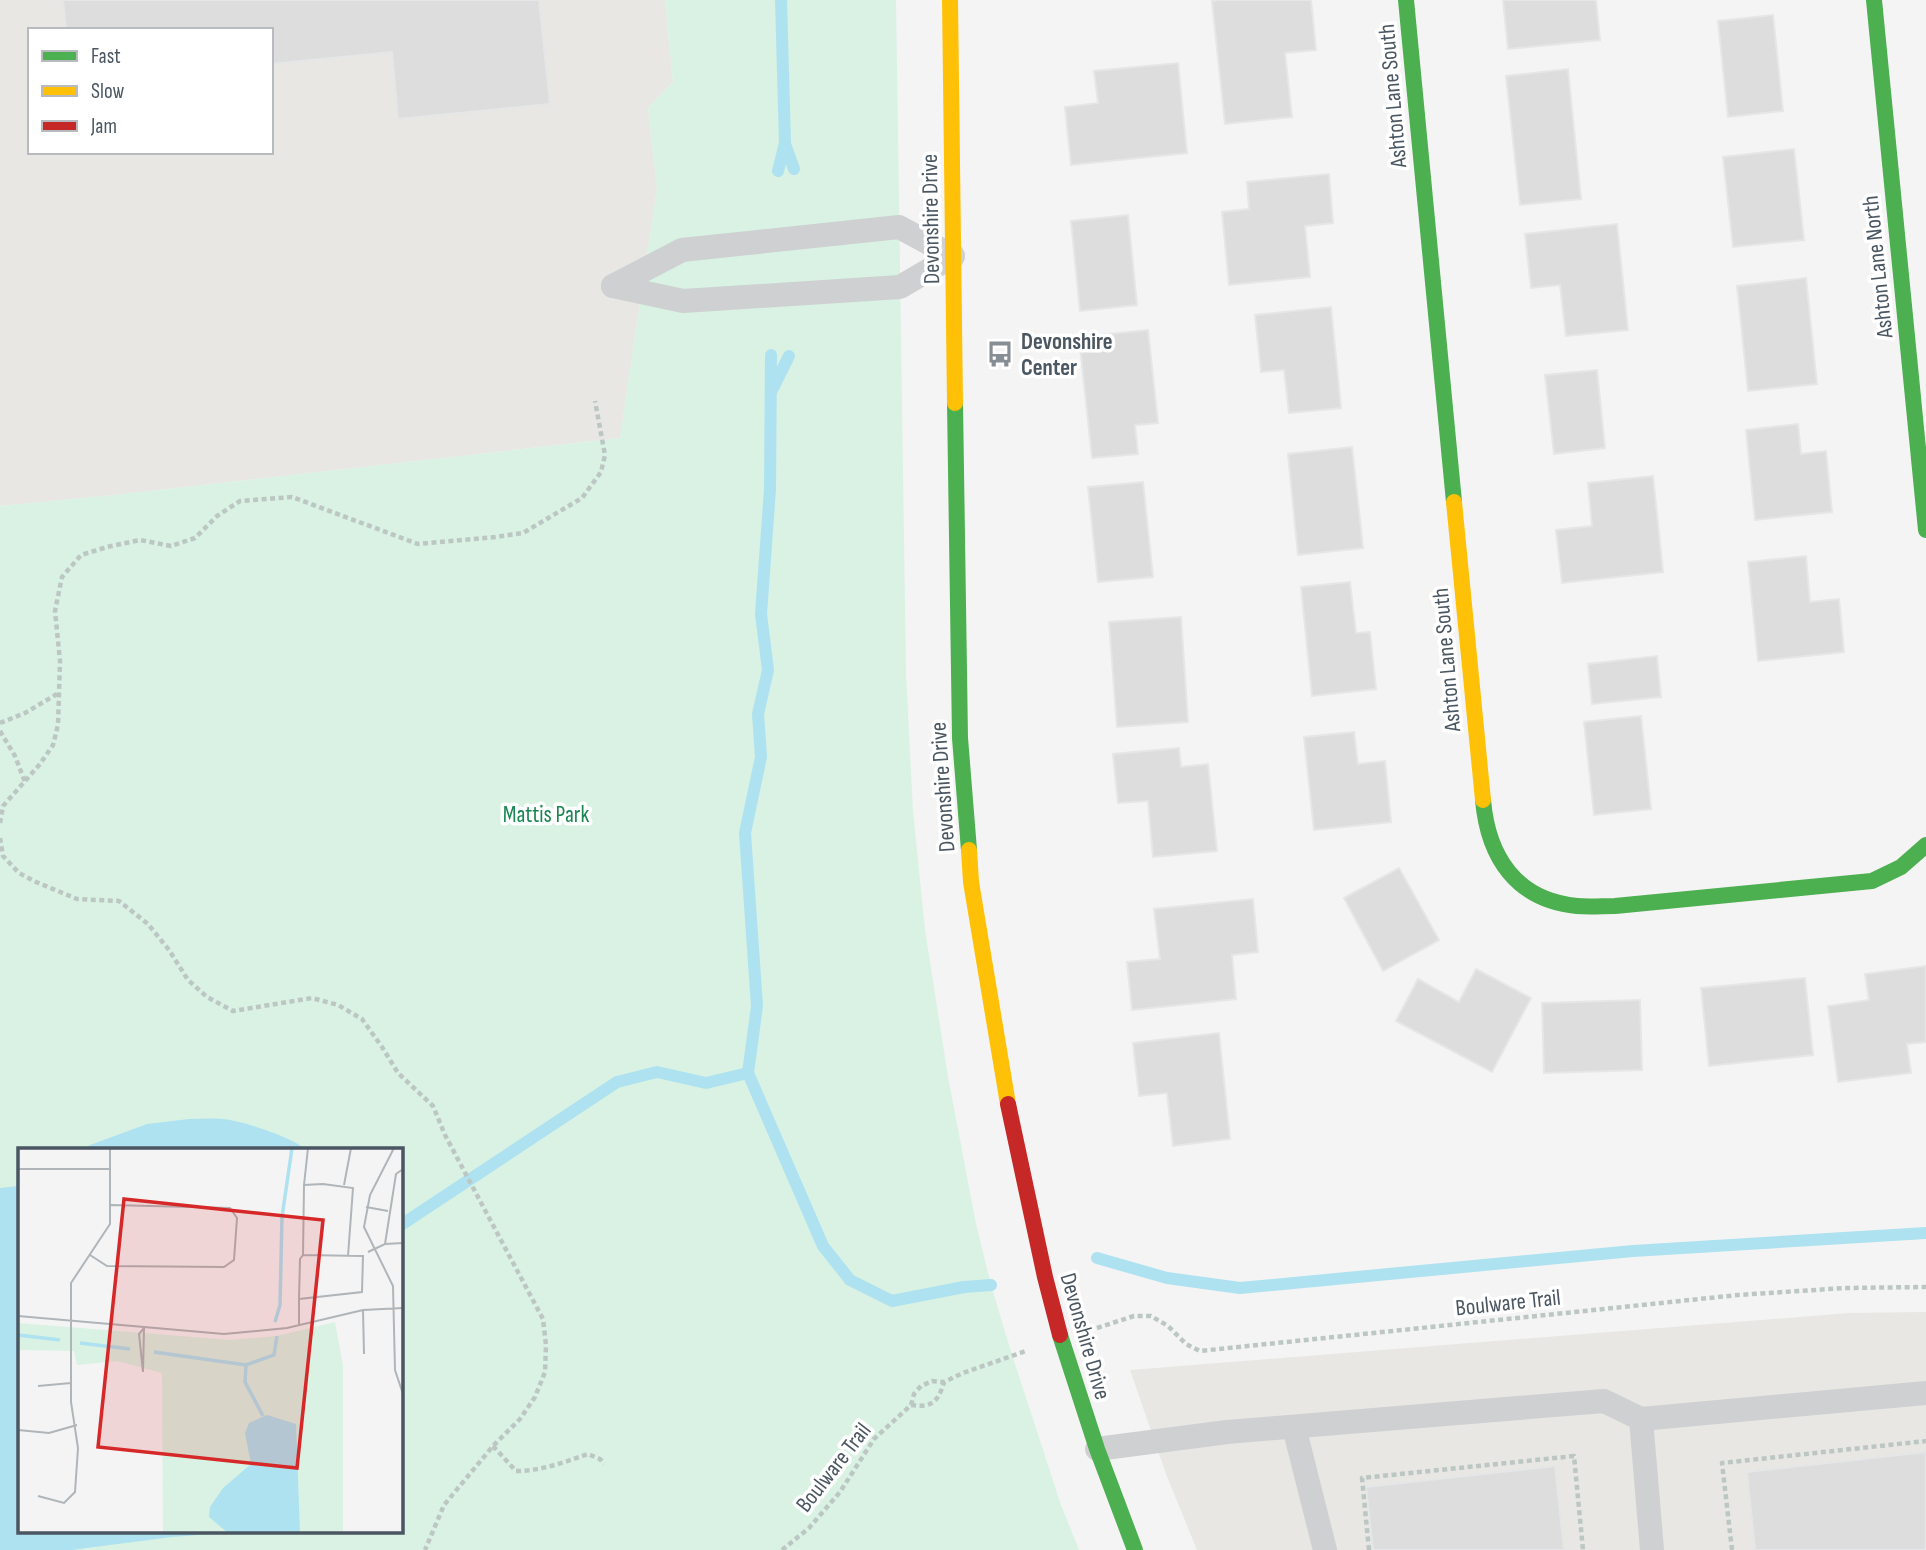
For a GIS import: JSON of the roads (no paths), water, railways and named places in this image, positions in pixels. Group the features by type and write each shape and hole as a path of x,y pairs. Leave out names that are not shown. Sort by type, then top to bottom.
{"street":[{"name":"Devonshire Drive","path":"950,0 960,738 971,882 1003,1080 1032,1222 1067,1360 1135,1550"},
{"name":"Ashton Lane South","path":"1406,0 1485,824 1501,864 1517,881 1542,897 1576,906 1615,906 1872,881 1893,873 1916,857 1926,845"},
{"name":"Ashton Lane North","path":"1874,0 1926,530"}],"lane":[{"path":"899,227 953,256 900,287 682,302 613,286 682,250 899,227"},
{"path":"1097,1449 1227,1432 1604,1401 1641,1419 1926,1394"},
{"path":"1641,1419 1652,1550"},
{"path":"1294,1427 1325,1550"}],"water":[{"path":"189,1119 230,1120 278,1134 304,1148 86,1148 147,1124"},
{"path":"18,1186 18,1532 236,1532 71,1550 0,1550 0,1188"}],"waterway":[{"path":"778,171 785,143 781,0"},
{"path":"785,144 794,169"},
{"path":"771,355 770,489 761,614 768,670 758,714 761,757 745,833 757,1006 748,1073 823,1246 850,1280 892,1301 964,1287 991,1285"},
{"path":"772,390 789,356"},
{"path":"402,1224 617,1082 657,1072 706,1083 748,1073"},
{"path":"1097,1258 1167,1278 1240,1288 1633,1251 1926,1233"}],"place":[{"name":"Devonshire Center","path":"1000,354"}],"park label":[{"name":"Mattis Park","path":"546,814"}]}
